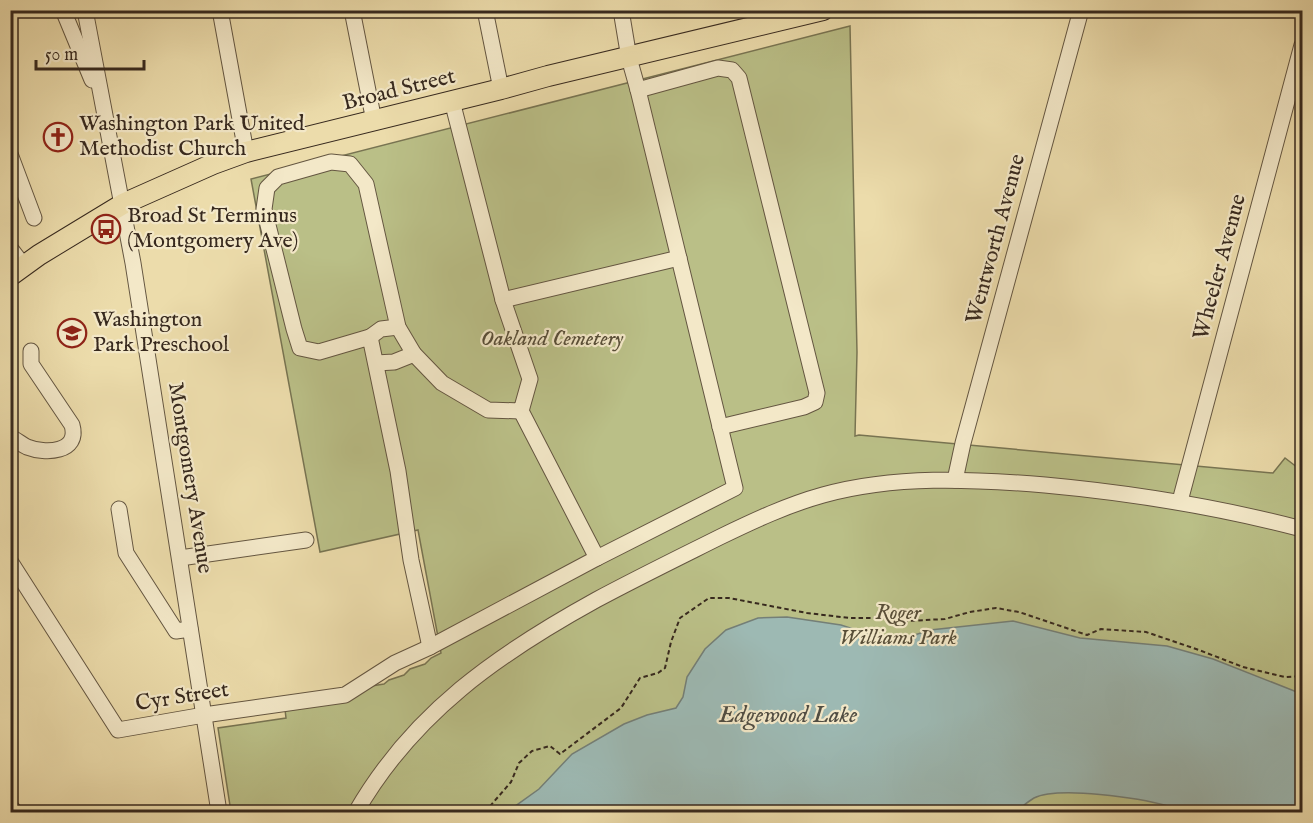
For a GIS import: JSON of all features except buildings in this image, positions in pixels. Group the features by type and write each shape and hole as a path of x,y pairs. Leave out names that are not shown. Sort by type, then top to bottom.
{"main road":[{"name":"Broad Street","path":"17,271 123,204 246,152 548,76 629,58 783,16 823,10"}],"street":[{"path":"63,10 104,110"},
{"name":"Montgomery Avenue","path":"85,10 123,204 219,813"},
{"path":"220,10 246,152"},
{"path":"352,10 374,121"},
{"path":"485,10 501,89"},
{"path":"370,337 398,471 411,560 430,647 735,488 629,58 621,10"},
{"name":"Wentworth Avenue","path":"955,480 963,443 1081,10"},
{"name":"Wheeler Avenue","path":"1180,501 1302,45"},
{"path":"638,90 718,68 732,70 739,78 817,393 815,402 804,407 720,427"},
{"path":"452,101 502,300 530,380 521,411 597,558"},
{"path":"10,154 17,191 34,218"},
{"path":"398,327 381,329 370,337 319,352 300,348 264,209 267,188 278,177 331,162 350,164 366,184 398,327 414,354 442,383 488,410 521,411"},
{"path":"10,248 17,271"},
{"path":"502,300 679,258"},
{"path":"10,437 25,446 50,451 59,450 72,440 74,432 72,425 31,364 32,351"},
{"path":"376,363 394,362 414,354"},
{"path":"356,813 413,734 440,707 492,664 557,622 613,591 692,551 792,505 825,494 916,480 1014,483 1079,488 1180,501 1302,529"},
{"path":"119,509 126,553 176,631 190,629"},
{"path":"180,558 306,540"},
{"name":"Cyr Street","path":"10,561 118,730 345,695 395,663 430,647"},
{"path":"10,806 15,813"}],"path":[{"path":"485,813 511,782 519,763 532,751 550,746 560,754 567,750 621,708 640,678 658,673 665,668 680,618 709,598 729,598 818,615 907,621 945,619 996,608 1019,612 1087,635 1101,629 1146,632 1243,667 1284,677 1302,676"}],"green space":[{"path":"850,26 857,352 855,436 1273,473 1285,458 1302,471 1302,812 231,812 218,728 286,718 284,701 384,684 404,675 410,669 425,664 441,653 418,530 320,552 251,179"}],"water":[{"name":"Edgewood Lake","path":"787,617 841,625 893,642 930,630 1013,621 1080,638 1167,646 1213,659 1302,694 1302,812 1186,812 1155,803 1120,797 1062,793 1034,798 1015,812 507,812 539,789 572,754 624,724 647,715 676,708 683,697 687,677 705,649 726,630 758,618"}],"place":[{"name":"Washington Park United Methodist Church","path":"58,137"},
{"name":"Broad St Terminus (Montgomery Ave)","path":"106,229"},
{"name":"Washington Park Preschool","path":"72,333"}],"park label":[{"name":"Oakland Cemetery","path":"552,339"},
{"name":"Roger Williams Park","path":"898,626"}]}
